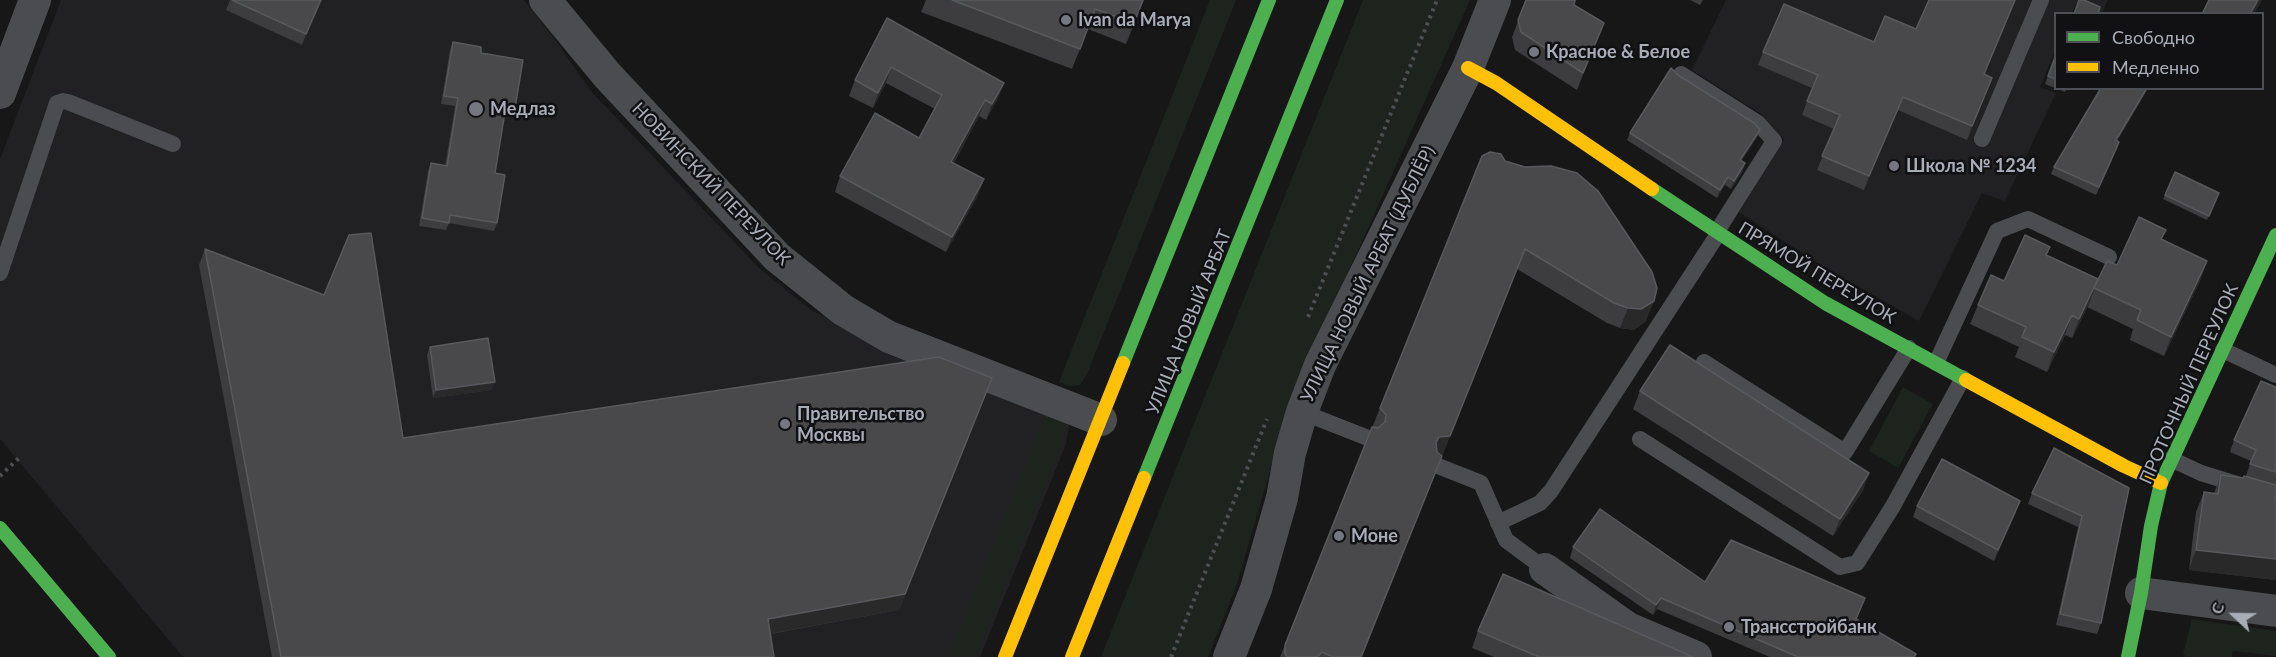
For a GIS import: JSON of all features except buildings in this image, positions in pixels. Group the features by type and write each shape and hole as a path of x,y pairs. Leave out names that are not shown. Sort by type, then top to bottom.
{"main road":[{"path":"1005,657 1269,0"},
{"name":"УЛИЦА НОВЫЙ АРБАТ","path":"1072,657 1337,0"},
{"name":"ПРЯМОЙ ПЕРЕУЛОК","path":"1468,68 1496,84 1717,234 1825,303 2124,466 2161,483"},
{"name":"ПРОТОЧНЫЙ ПЕРЕУЛОК","path":"2127,657 2161,483 2276,236"},
{"path":"0,528 109,657"}],"street":[{"path":"0,93 35,0"},
{"name":"НОВИНСКИЙ ПЕРЕУЛОК","path":"545,0 608,75 777,257 843,310 890,336 1101,420"},
{"name":"УЛИЦА НОВЫЙ АРБАТ (ДУБЛЁР)","path":"1229,657 1256,589 1282,498 1290,453 1302,412 1320,365 1468,68 1495,0"},
{"path":"1545,569 1628,628 1696,657"},
{"path":"2141,593 2276,611"}],"lane":[{"path":"1982,139 2041,0"},
{"path":"1498,523 1540,503 1551,491 1717,234 1774,141 1758,123 1681,74"},
{"path":"0,273 57,103 63,100 173,144"},
{"path":"1936,363 1997,231 2028,219 2109,257"},
{"path":"1704,362 1845,452 1909,348"},
{"path":"2223,350 2276,375"},
{"path":"1640,439 1840,567 1857,563 1893,506 1963,378"},
{"path":"1302,412 1368,438"},
{"path":"2171,459 2202,473 2276,496"},
{"path":"1438,466 1481,483 1506,540 1545,569"}],"path":[{"path":"0,476 20,457"}],"shaded area":[{"path":"61,0 524,0 590,90 759,268 811,310 887,347 1066,419 1069,426 1066,444 980,657 183,657 0,439 0,159"},
{"path":"1210,0 1236,0 1087,374 1080,385 1069,386 1059,382"},
{"path":"1363,0 1470,0 1289,405 1237,584 1208,657 1101,657"},
{"name":"Школа № 1234","path":"1726,0 2108,0 2102,12 2076,4 2072,12 2054,12 2054,53 2040,87 2056,93 2005,201 1982,193 1919,321 1822,266 1739,212 1784,140 1761,114 1692,70"},
{"path":"1903,387 1933,404 1898,468 1869,451"},
{"path":"1046,414 1061,421 1064,426 1062,443 975,657 960,657 950,653"},
{"path":"2192,619 2276,631 2276,656 2233,651 2231,657 2186,657 2183,654"}],"traffic: fast":[{"path":"1123,363 1269,0"},
{"path":"1144,478 1337,0"},
{"path":"1652,189 1825,303 1966,380"},
{"path":"2128,657 2151,526 2161,483 2276,235"},
{"path":"0,528 109,657"}],"traffic: slow":[{"path":"1468,68 1496,83 1652,189"},
{"path":"1005,657 1123,363"},
{"path":"1966,380 2124,466 2161,483"},
{"path":"1072,657 1144,478"}],"place":[{"name":"Ivan da Marya","path":"1066,20"},
{"name":"Красное & Белое","path":"1534,52"},
{"name":"Медлаз","path":"476,109"},
{"name":"Школа № 1234","path":"1894,166"},
{"name":"Правительство Москвы","path":"785,424"},
{"name":"Моне","path":"1339,536"},
{"name":"Трансстройбанк","path":"1729,627"}]}
